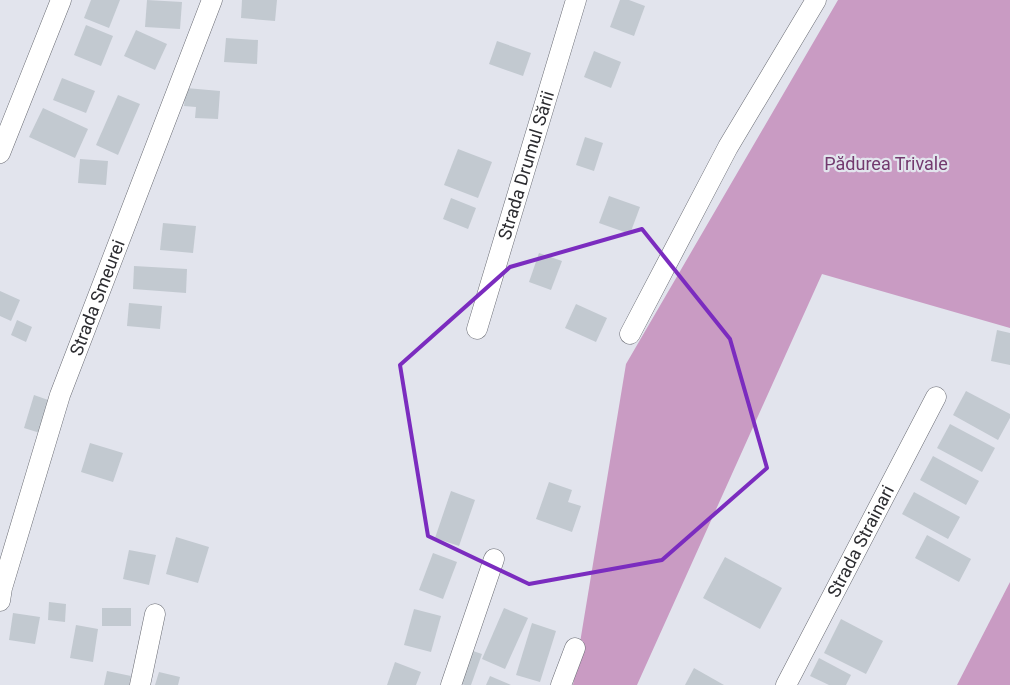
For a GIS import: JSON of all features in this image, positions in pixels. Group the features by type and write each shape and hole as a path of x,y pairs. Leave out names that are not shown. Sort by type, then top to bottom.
{"street":[{"path":"0,152 60,0"},
{"name":"Strada Smeurei","path":"0,602 2,588 60,395 212,0"},
{"name":"Strada Drumul Sării","path":"477,330 576,0"},
{"path":"630,334 728,147 816,0"},
{"name":"Strada Strainari","path":"786,685 936,397"},
{"path":"451,685 494,559"},
{"path":"140,685 155,614"},
{"path":"561,685 575,648"}],"highlighted area":[{"path":"642,229 730,339 767,468 662,560 529,584 428,536 400,365 510,267"}],"green space":[{"name":"Pădurea Trivale","path":"838,0 1010,0 1010,328 822,274 637,685 573,685 626,364"},
{"path":"1010,582 1010,685 957,685"}],"building":[{"path":"91,0 120,0 109,28 84,18"},
{"path":"147,0 182,2 180,29 145,27"},
{"path":"242,0 277,0 275,21 241,18"},
{"path":"620,0 629,0 645,6 634,36 610,27"},
{"path":"86,25 113,36 101,66 74,55"},
{"path":"136,30 167,44 155,70 124,56"},
{"path":"226,38 258,40 257,64 224,62"},
{"path":"497,41 531,53 523,76 489,64"},
{"path":"594,51 621,62 611,88 584,77"},
{"path":"62,78 95,91 86,113 53,100"},
{"path":"186,88 220,91 218,119 195,118 196,107 184,106"},
{"path":"118,95 140,104 118,155 96,145"},
{"path":"43,108 88,129 75,158 29,137"},
{"path":"585,137 603,143 594,171 576,165"},
{"path":"458,149 492,162 478,198 444,185"},
{"path":"80,159 108,161 106,185 78,183"},
{"path":"609,196 640,207 630,234 599,223"},
{"path":"451,198 476,208 468,229 443,219"},
{"path":"163,223 196,226 193,253 160,250"},
{"path":"539,253 562,261 551,290 529,282"},
{"path":"134,266 187,269 186,293 133,289"},
{"path":"0,291 20,300 11,321 0,316"},
{"path":"129,303 162,306 160,329 127,326"},
{"path":"576,304 607,318 596,342 565,328"},
{"path":"17,320 32,327 26,342 11,335"},
{"path":"997,330 1010,333 1010,365 991,361"},
{"path":"966,391 1010,414 1010,418 998,440 953,415"},
{"path":"34,395 51,401 40,433 24,428"},
{"path":"950,424 995,448 982,472 937,448"},
{"path":"90,443 123,453 113,482 81,472"},
{"path":"933,456 979,481 966,505 920,480"},
{"path":"549,482 572,490 568,502 581,506 572,532 536,519"},
{"path":"451,491 475,500 459,546 435,538"},
{"path":"914,492 960,517 948,539 902,514"},
{"path":"927,535 971,559 959,582 915,558"},
{"path":"176,537 209,547 198,583 166,574"},
{"path":"129,550 156,555 149,585 123,579"},
{"path":"433,553 457,562 443,599 419,590"},
{"path":"725,557 782,588 760,629 703,598"},
{"path":"49,602 66,604 65,622 48,620"},
{"path":"102,608 131,608 131,626 102,626"},
{"path":"504,608 528,618 505,669 482,659"},
{"path":"414,609 441,616 431,652 404,645"},
{"path":"13,613 40,617 35,644 9,640"},
{"path":"841,619 883,641 866,674 824,653"},
{"path":"532,623 556,631 540,682 516,675"},
{"path":"76,625 98,629 93,662 70,658"},
{"path":"470,650 482,654 471,685 465,685 458,683"},
{"path":"819,658 851,675 846,685 829,685 810,676"},
{"path":"395,662 421,672 416,685 387,685"},
{"path":"694,668 724,685 685,685"},
{"path":"107,671 131,676 129,685 104,685"},
{"path":"159,672 180,677 178,685 155,685"},
{"path":"490,676 511,685 486,685"}]}
